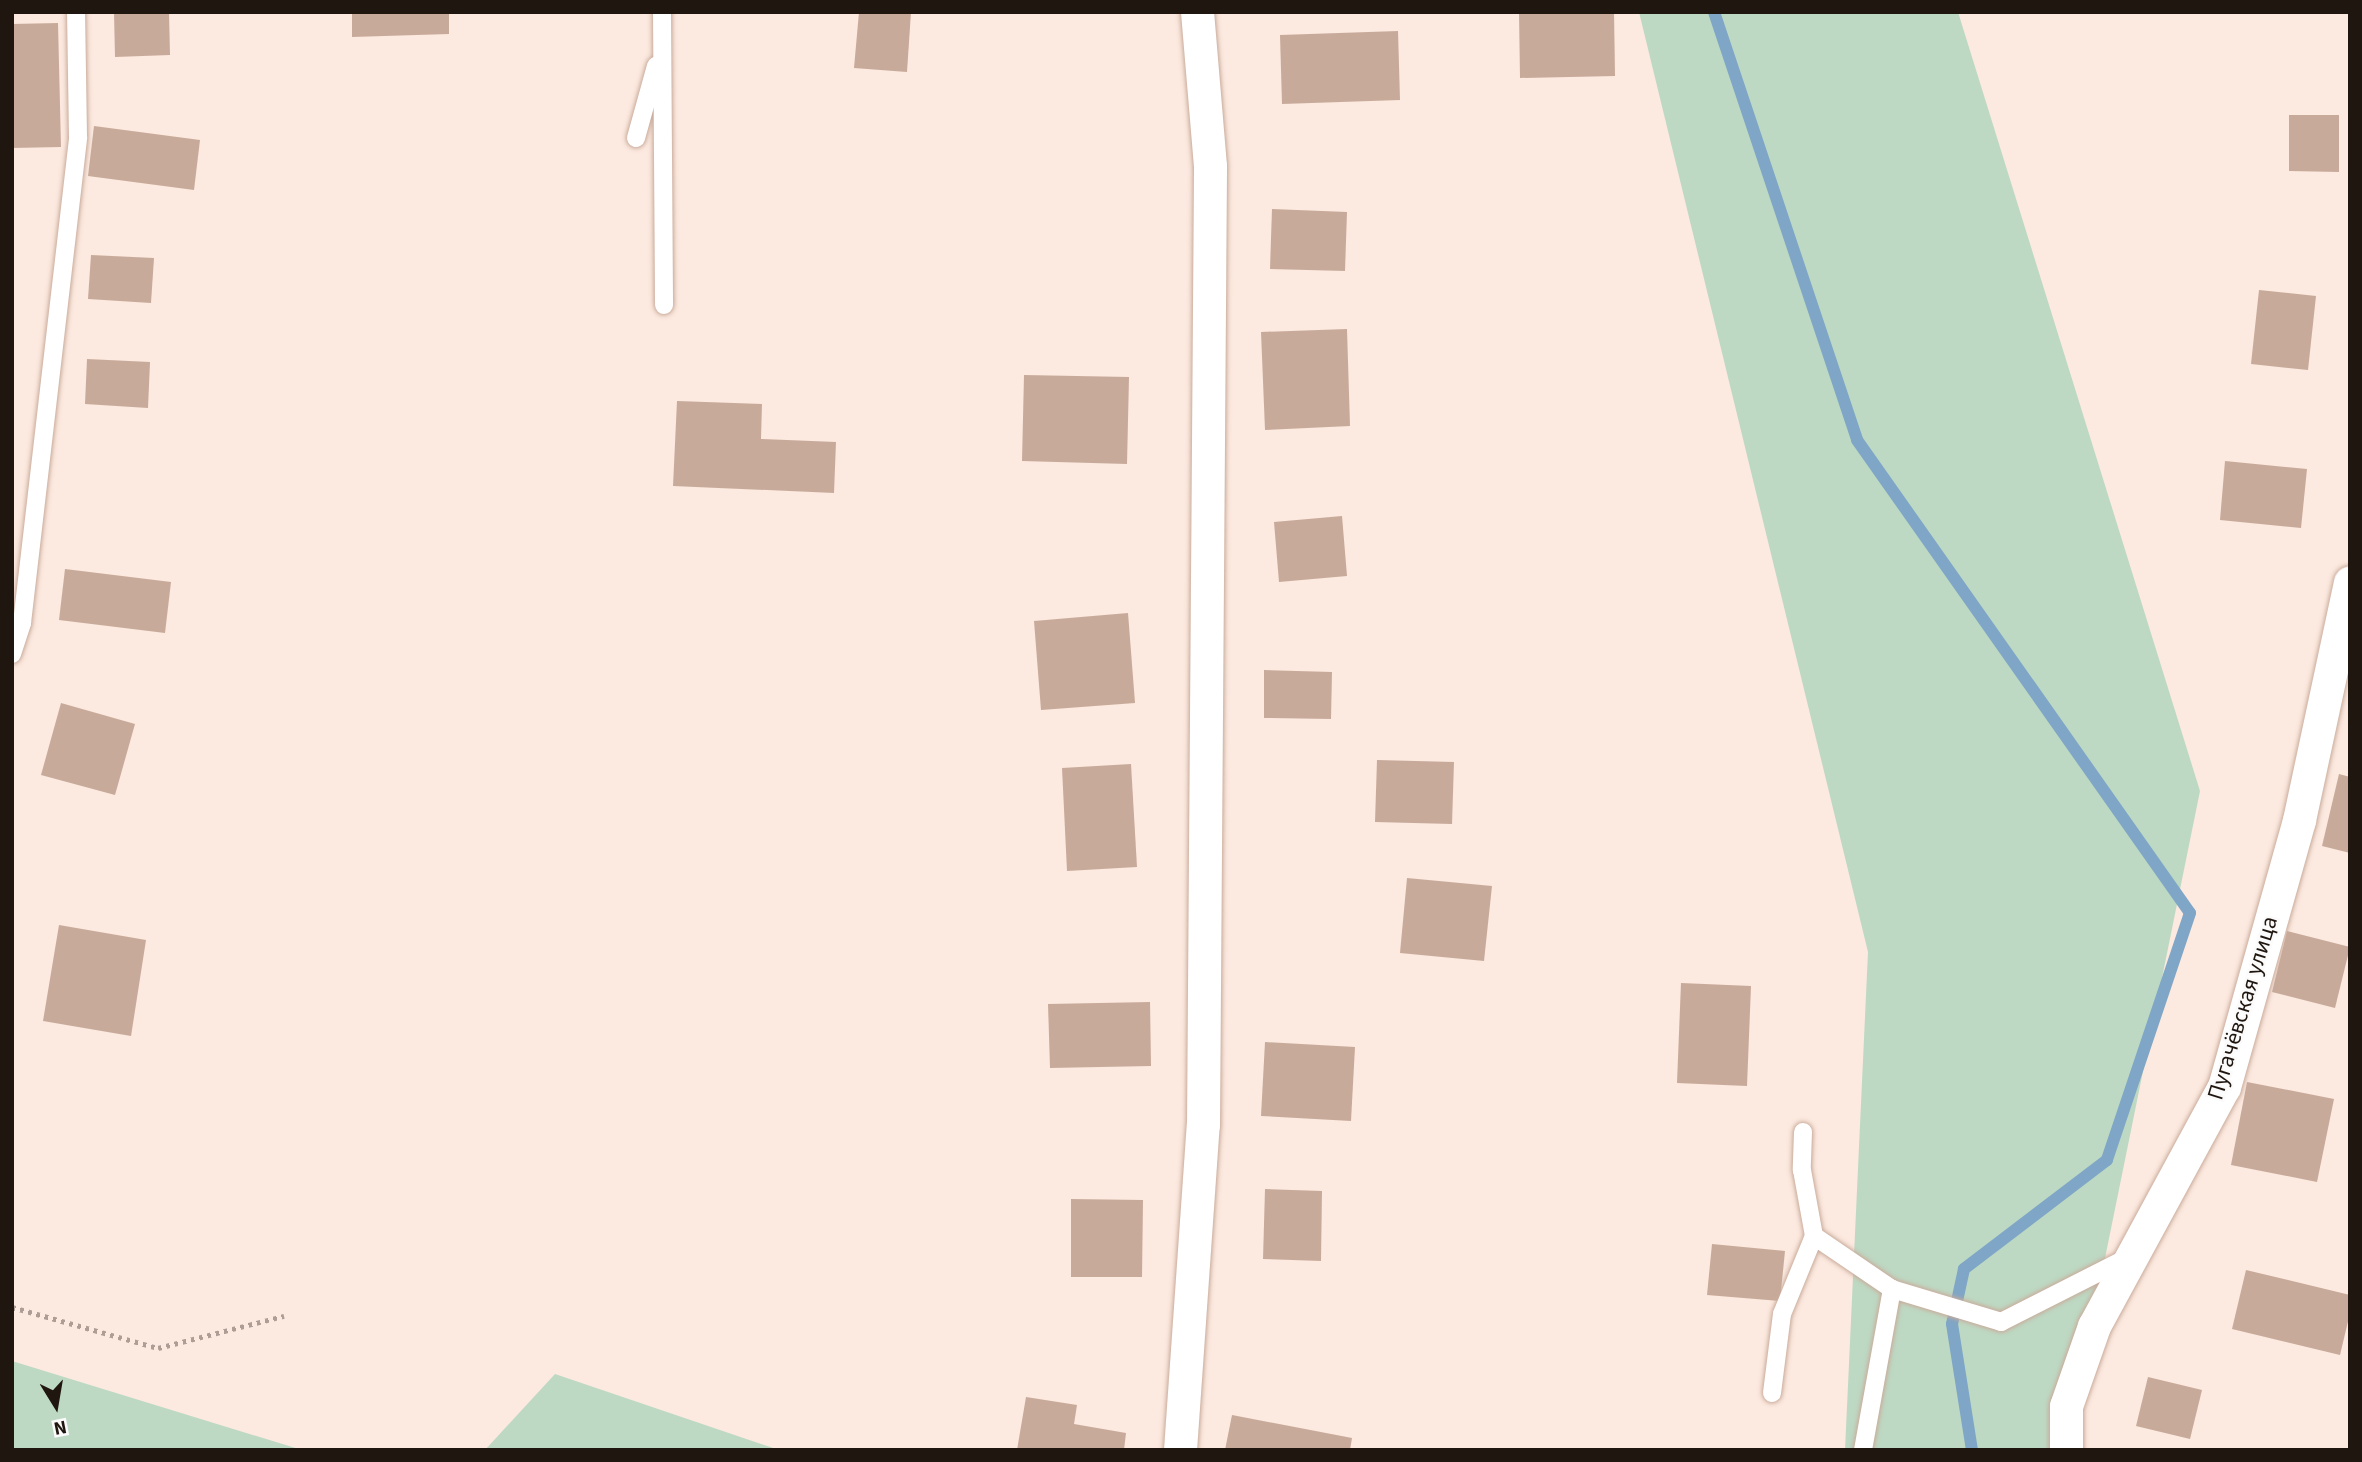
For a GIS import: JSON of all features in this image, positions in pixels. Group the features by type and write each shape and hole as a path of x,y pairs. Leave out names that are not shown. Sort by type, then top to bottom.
{"street":[{"path":"1181,1450 1203,1125 1210,166 1197,12"},
{"name":"Пугачёвская улица","path":"2066,1450 2066,1406 2094,1326 2224,1087 2299,820 2350,582"}],"lane":[{"path":"12,654 22,623 78,137 76,12"},
{"path":"662,12 664,305"},
{"path":"636,138 662,46"},
{"path":"1772,1393 1782,1314 1814,1236 1802,1170 1803,1132"},
{"path":"1814,1236 1892,1289 2001,1322 2132,1256"},
{"path":"1863,1450 1892,1289"}],"path":[{"path":"12,1307 158,1348 284,1316"}],"green space":[{"path":"1639,12 1958,12 2200,791 2066,1450 1845,1450 1868,952"},
{"path":"12,1361 302,1450 12,1450"},
{"path":"555,1374 779,1450 485,1450"}],"building":[{"path":"114,12 169,12 170,55 115,57"},
{"path":"352,12 449,12 449,34 352,37"},
{"path":"859,12 911,12 907,72 854,68"},
{"path":"1519,12 1614,12 1615,76 1520,78"},
{"path":"58,23 61,147 12,148 12,24"},
{"path":"1398,31 1400,100 1282,104 1280,35"},
{"path":"2289,115 2339,115 2339,172 2289,171"},
{"path":"94,126 200,140 194,190 88,176"},
{"path":"1272,209 1347,212 1345,271 1270,269"},
{"path":"91,255 154,258 151,303 88,299"},
{"path":"2259,290 2316,296 2308,370 2251,364"},
{"path":"1347,329 1350,426 1265,430 1261,332"},
{"path":"87,359 150,362 148,408 85,404"},
{"path":"1024,375 1129,377 1127,464 1022,461"},
{"path":"677,401 762,404 761,439 836,442 834,493 673,486"},
{"path":"2225,461 2307,469 2301,528 2220,520"},
{"path":"1342,516 1347,576 1279,582 1274,522"},
{"path":"65,569 171,582 165,633 59,620"},
{"path":"1128,613 1135,703 1041,710 1034,621"},
{"path":"1264,670 1332,672 1331,719 1264,718"},
{"path":"61,703 135,724 115,795 41,775"},
{"path":"1377,760 1454,762 1452,824 1375,822"},
{"path":"1131,764 1137,867 1067,871 1062,768"},
{"path":"2339,774 2350,777 2350,853 2322,846"},
{"path":"1407,878 1492,886 1484,961 1400,953"},
{"path":"59,925 146,940 131,1036 43,1021"},
{"path":"2287,931 2350,947 2335,1008 2272,992"},
{"path":"1681,983 1751,986 1747,1086 1677,1083"},
{"path":"1150,1002 1151,1066 1050,1068 1048,1004"},
{"path":"1265,1042 1355,1047 1351,1121 1261,1116"},
{"path":"2247,1082 2334,1099 2317,1182 2231,1165"},
{"path":"1265,1189 1322,1191 1321,1261 1263,1259"},
{"path":"1071,1199 1143,1200 1142,1277 1071,1277"},
{"path":"1712,1244 1785,1251 1780,1301 1707,1295"},
{"path":"2246,1270 2350,1295 2350,1313 2340,1355 2232,1329"},
{"path":"2148,1377 2202,1390 2190,1439 2136,1426"},
{"path":"1026,1397 1077,1405 1074,1424 1126,1433 1124,1450 1017,1450"},
{"path":"1232,1415 1352,1438 1350,1450 1225,1450"}],"waterway":[{"path":"1714,12 1857,440 2190,913 2107,1160 1964,1269 1952,1324 1972,1450"}]}
